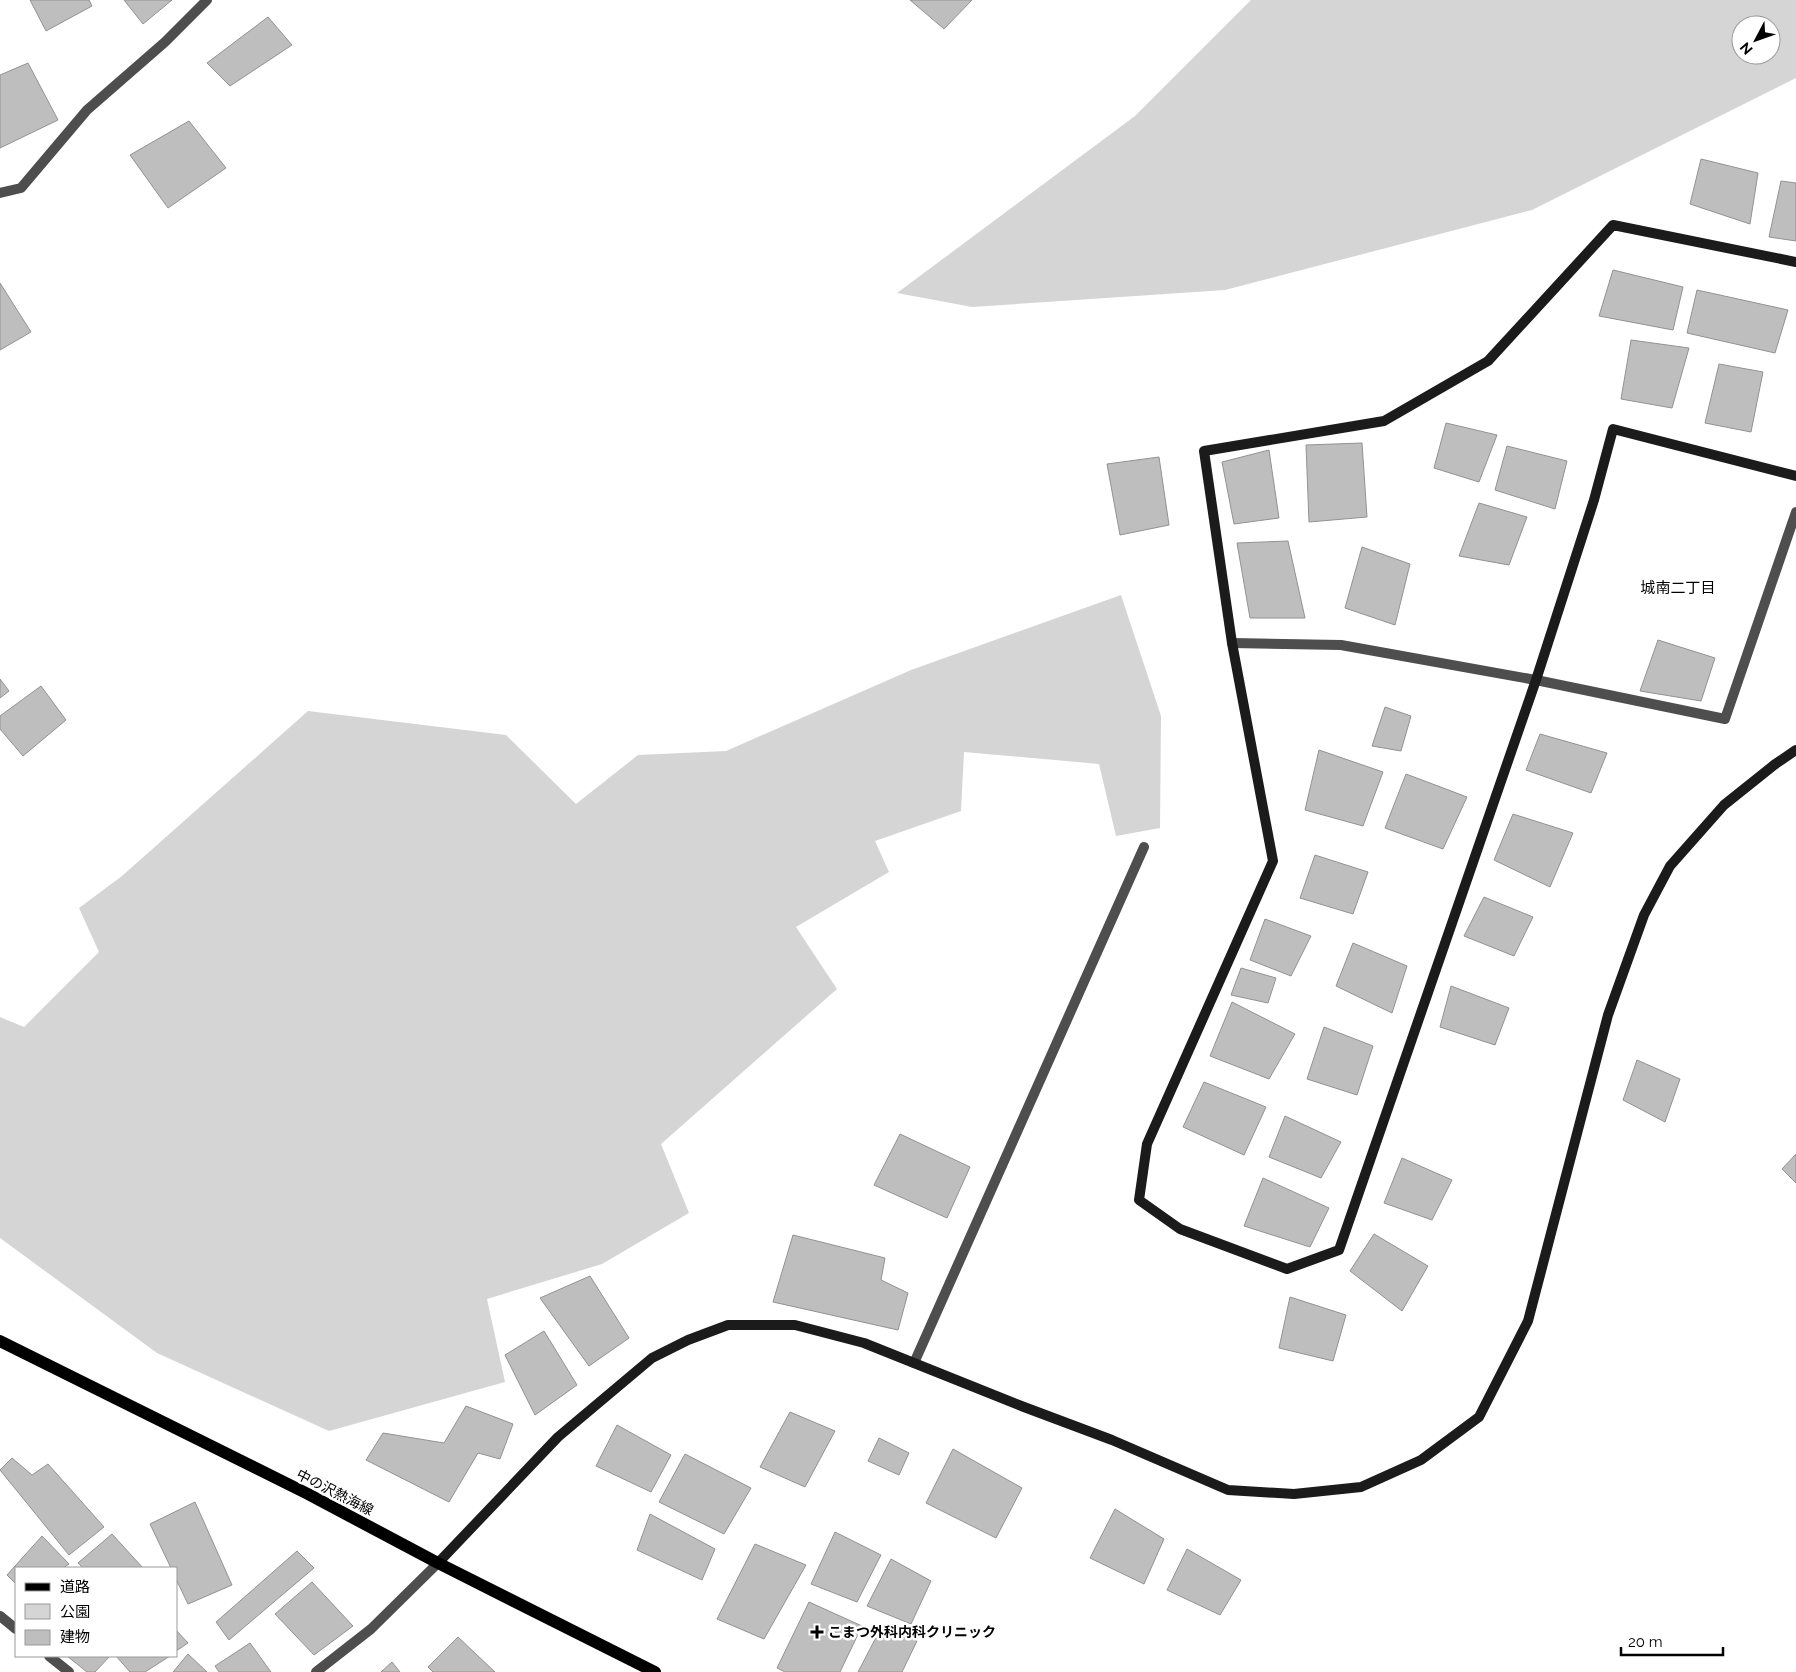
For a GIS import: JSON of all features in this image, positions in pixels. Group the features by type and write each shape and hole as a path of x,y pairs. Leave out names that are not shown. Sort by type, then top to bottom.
{"main road":[{"name":"中の沢熱海線","path":"0,1341 308,1494 438,1563 655,1672"}],"street":[{"path":"0,193 22,188 87,110 165,42 207,0"},
{"path":"1796,262 1612,225 1488,361 1384,421 1204,451 1232,643 1273,861 1147,1144 1139,1200 1180,1229 1287,1270 1339,1250 1536,680 1594,500 1612,429 1796,476"},
{"path":"1232,643 1341,646 1536,680 1725,718 1796,512"},
{"path":"316,1672 371,1628 438,1563 558,1437 652,1358 688,1340 728,1325 795,1325 864,1343 1112,1440 1228,1490 1294,1494 1361,1487 1421,1460 1479,1417 1528,1321 1608,1015 1644,915 1670,866 1724,806 1774,764 1796,750"},
{"path":"914,1363 1144,847"},
{"path":"0,1616 15,1628"},
{"path":"50,1657 69,1672"}],"green space":[{"path":"1251,0 1796,0 1796,78 1532,210 1225,290 972,307 897,293 1135,116"},
{"path":"1121,595 1161,716 1160,828 1116,836 1099,764 964,752 961,811 875,841 889,872 796,927 837,989 661,1144 689,1213 602,1264 487,1299 505,1382 329,1431 157,1353 0,1238 0,1017 24,1027 99,952 79,908 122,876 308,711 506,735 576,804 638,755 726,751 911,670"}],"building":[{"path":"30,0 89,0 92,6 46,31"},
{"path":"124,0 172,0 143,24"},
{"path":"910,0 972,0 944,29"},
{"path":"268,17 292,45 230,86 207,63"},
{"path":"28,63 58,120 0,148 0,75"},
{"path":"189,121 226,168 168,208 130,155"},
{"path":"1701,159 1758,173 1750,224 1690,204"},
{"path":"1781,181 1796,183 1796,241 1769,237"},
{"path":"1613,270 1683,287 1673,330 1599,316"},
{"path":"0,283 31,332 0,350"},
{"path":"1697,290 1788,310 1775,353 1687,333"},
{"path":"1631,340 1689,348 1672,408 1621,399"},
{"path":"1719,364 1763,372 1751,432 1705,423"},
{"path":"1446,423 1497,435 1479,482 1434,468"},
{"path":"1362,443 1367,517 1309,522 1306,445"},
{"path":"1507,446 1567,461 1555,509 1495,490"},
{"path":"1269,450 1279,518 1234,524 1222,462"},
{"path":"1159,457 1169,525 1120,535 1107,464"},
{"path":"1479,503 1527,517 1509,565 1459,556"},
{"path":"1288,541 1305,618 1250,618 1237,543"},
{"path":"1362,547 1410,564 1395,625 1345,608"},
{"path":"1658,640 1715,658 1701,701 1640,691"},
{"path":"0,679 9,691 0,698"},
{"path":"41,686 66,720 23,756 0,729 0,716"},
{"path":"1385,707 1411,716 1401,751 1372,746"},
{"path":"1540,734 1607,753 1591,793 1526,770"},
{"path":"1319,750 1383,772 1363,826 1305,810"},
{"path":"1406,774 1467,797 1443,849 1385,828"},
{"path":"1513,814 1573,833 1550,887 1494,860"},
{"path":"1315,855 1368,872 1353,914 1300,898"},
{"path":"1484,897 1533,917 1514,956 1464,936"},
{"path":"1265,919 1311,936 1291,976 1250,960"},
{"path":"1353,943 1407,966 1392,1013 1336,986"},
{"path":"1241,968 1276,978 1268,1003 1231,995"},
{"path":"1451,986 1509,1008 1495,1045 1440,1027"},
{"path":"1232,1002 1295,1034 1269,1079 1210,1056"},
{"path":"1324,1027 1373,1046 1357,1095 1307,1079"},
{"path":"1637,1060 1680,1079 1665,1122 1623,1100"},
{"path":"1204,1082 1266,1107 1244,1155 1183,1127"},
{"path":"1285,1116 1341,1142 1321,1178 1269,1157"},
{"path":"900,1134 970,1167 947,1218 874,1185"},
{"path":"1796,1154 1796,1183 1782,1169"},
{"path":"1402,1158 1452,1180 1432,1220 1384,1203"},
{"path":"1263,1178 1329,1208 1310,1247 1244,1226"},
{"path":"1374,1234 1428,1266 1402,1311 1350,1271"},
{"path":"793,1235 885,1258 881,1280 908,1293 898,1330 773,1302"},
{"path":"590,1276 629,1338 589,1366 540,1298"},
{"path":"1290,1297 1346,1315 1333,1361 1279,1348"},
{"path":"544,1331 577,1385 535,1415 505,1355"},
{"path":"466,1406 513,1424 500,1459 478,1453 449,1502 366,1460 383,1433 444,1443"},
{"path":"790,1412 835,1431 805,1487 760,1467"},
{"path":"617,1425 671,1455 651,1492 596,1466"},
{"path":"879,1438 909,1453 899,1475 868,1461"},
{"path":"953,1449 1022,1488 996,1538 926,1503"},
{"path":"685,1454 751,1488 724,1534 659,1502"},
{"path":"12,1458 32,1475 48,1464 104,1527 69,1555 0,1470"},
{"path":"195,1502 232,1585 188,1604 178,1583 178,1567 171,1567 150,1524"},
{"path":"1115,1509 1164,1539 1144,1584 1090,1558"},
{"path":"650,1514 715,1549 702,1580 637,1550"},
{"path":"835,1532 881,1555 857,1602 811,1584"},
{"path":"112,1534 142,1567 82,1567 78,1563"},
{"path":"42,1536 69,1564 64,1567 15,1567 15,1583 7,1575"},
{"path":"755,1544 806,1565 764,1639 717,1619"},
{"path":"1187,1549 1241,1580 1220,1615 1167,1590"},
{"path":"297,1551 314,1568 229,1640 216,1622"},
{"path":"891,1559 931,1581 911,1624 867,1606"},
{"path":"312,1582 353,1626 314,1655 275,1614"},
{"path":"809,1602 862,1626 840,1672 785,1672 777,1668"},
{"path":"882,1626 917,1641 902,1672 858,1672"},
{"path":"178,1632 188,1643 178,1650"},
{"path":"458,1637 495,1672 433,1672 428,1667"},
{"path":"250,1643 271,1672 219,1672 215,1666"},
{"path":"188,1654 207,1672 173,1672"},
{"path":"68,1657 109,1657 95,1672 87,1672"},
{"path":"117,1657 168,1657 145,1672 130,1672"},
{"path":"392,1662 400,1672 381,1672"}],"place":[{"name":"こまつ外科内科クリニック","path":"817,1632"}],"district":[{"name":"城南二丁目","path":"1678,588"}]}
